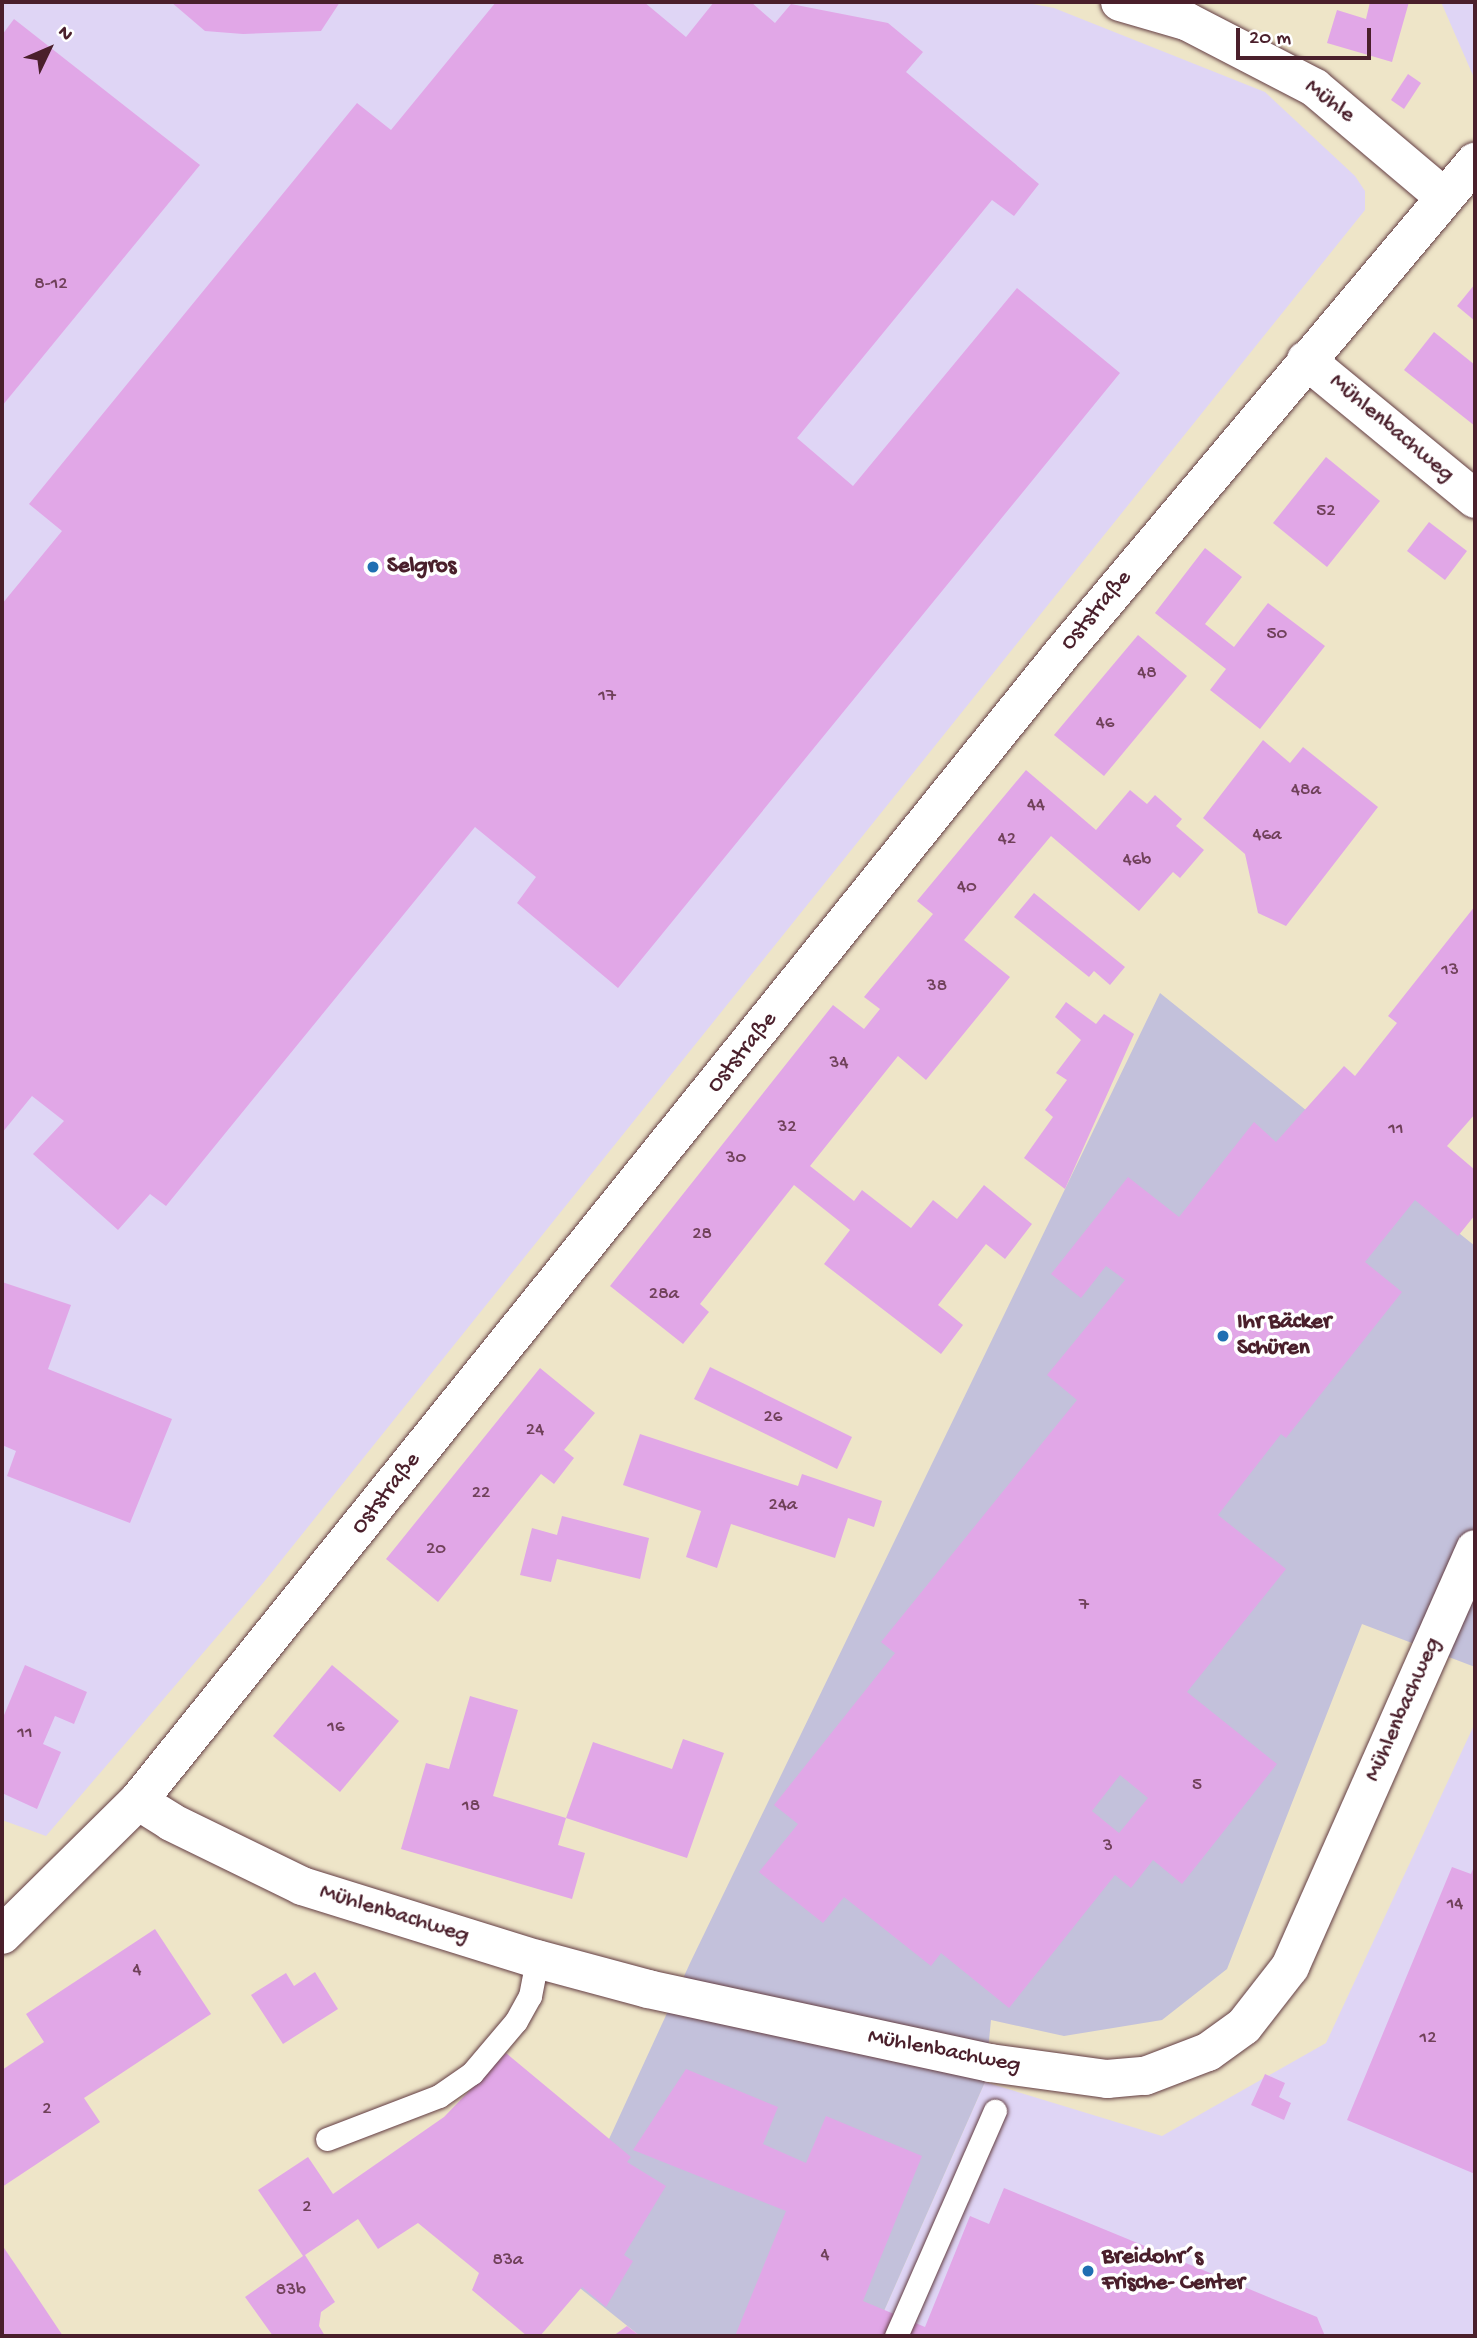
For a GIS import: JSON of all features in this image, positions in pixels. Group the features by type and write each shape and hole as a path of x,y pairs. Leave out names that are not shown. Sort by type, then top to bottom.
{"street":[{"name":"Mühle","path":"1120,2 1186,21 1315,88 1444,197"},
{"name":"Oststraße","path":"2,1935 138,1801 1059,656 1475,162"},
{"name":"Mühlenbachweg","path":"1306,360 1475,499"},
{"name":"Mühlenbachweg","path":"138,1801 171,1822 302,1886 537,1959 648,1989 990,2063 1107,2079 1171,2069 1208,2052 1244,2026 1290,1966 1475,1549"}],"lane":[{"path":"327,2139 439,2096 472,2073 526,2005 537,1959"},
{"path":"896,2336 995,2111"}],"shaded area":[{"path":"2,2 1022,2 1054,8 1265,92 1355,176 1365,191 1365,210 263,1583 46,1836 2,1820"},
{"path":"1441,2 1475,2 1475,80"},
{"path":"1160,993 1475,1246 1475,1667 1362,1624 1227,1969 1162,2020 1064,2036 991,2020 985,2082 873,2336 640,2336 551,2265 691,1961"},
{"path":"1475,1723 1475,2336 873,2336 985,2082 1162,2136 1326,2043"}],"building":[{"path":"171,2 340,2 321,31 243,34 205,31"},
{"name":"Selgros","path":"496,2 644,2 686,37 714,2 751,2 775,23 791,4 888,23 923,52 906,72 1039,184 1014,216 992,200 797,438 853,486 1017,288 1120,373 618,988 517,903 536,877 475,827 166,1206 150,1194 118,1230 33,1154 64,1121 32,1096 2,1133 2,604 62,531 29,504 357,103 391,130"},
{"path":"1370,2 1409,2 1392,62 1327,43 1337,10 1366,19"},
{"path":"14,19 200,165 2,406 2,35"},
{"path":"1408,74 1421,83 1404,109 1391,100"},
{"path":"1475,284 1475,321 1457,306"},
{"path":"1434,332 1475,365 1475,426 1404,370"},
{"path":"1326,457 1380,501 1327,567 1273,523"},
{"path":"1429,522 1467,551 1445,580 1407,551"},
{"path":"1205,548 1242,577 1205,624 1234,647 1268,603 1325,646 1260,729 1210,690 1226,669 1155,613"},
{"path":"1138,635 1187,676 1104,776 1054,735"},
{"path":"1263,740 1290,763 1303,747 1378,807 1286,926 1258,913 1245,854 1203,818"},
{"path":"1026,770 1096,830 1130,790 1147,804 1155,795 1182,819 1176,826 1204,850 1180,878 1173,872 1139,911 1051,836 964,940 1010,977 926,1080 898,1056 810,1166 854,1201 862,1190 911,1228 933,1200 957,1219 984,1185 1032,1224 1005,1259 986,1244 938,1305 963,1325 941,1354 824,1264 850,1230 794,1185 700,1304 709,1312 683,1344 610,1286 833,1005 864,1029 880,1009 864,997 933,914 917,901"},
{"path":"1034,893 1125,967 1110,985 1094,971 1089,977 1014,917"},
{"path":"1475,906 1475,1114 1447,1146 1475,1170 1475,1215 1458,1236 1415,1200 1365,1262 1402,1292 1286,1438 1281,1434 1218,1515 1286,1569 1187,1692 1277,1764 1182,1884 1153,1860 1131,1888 1115,1875 1009,2008 941,1953 931,1966 844,1897 823,1923 759,1872 798,1824 774,1805 895,1653 881,1642 1077,1400 1047,1375 1125,1280 1106,1266 1081,1298 1051,1274 1128,1177 1179,1217 1254,1122 1276,1142 1344,1066 1355,1076 1397,1023 1388,1016","holes":["1120,1775 1148,1798 1119,1833 1092,1811"]},
{"path":"1066,1002 1096,1024 1104,1014 1134,1034 1065,1189 1024,1158 1053,1117 1045,1110 1067,1080 1056,1073 1081,1040 1055,1017"},
{"path":"2,1282 71,1305 48,1369 172,1419 130,1523 7,1476 16,1451 2,1445"},
{"path":"710,1367 852,1437 837,1469 694,1399"},
{"path":"540,1368 595,1413 564,1450 574,1458 554,1484 541,1474 438,1602 386,1559"},
{"path":"640,1434 798,1486 802,1474 882,1501 874,1527 848,1518 835,1558 731,1524 717,1568 686,1557 701,1511 623,1485"},
{"path":"562,1516 649,1538 640,1579 557,1559 551,1582 520,1575 532,1528 557,1535"},
{"path":"25,1665 87,1692 74,1724 55,1716 43,1744 61,1752 37,1809 2,1793 2,1720"},
{"path":"332,1665 399,1721 340,1792 273,1736"},
{"path":"470,1696 518,1710 493,1796 566,1818 558,1845 585,1853 572,1899 401,1849 426,1763 449,1769"},
{"path":"683,1739 724,1753 687,1858 566,1818 593,1742 672,1769"},
{"path":"1475,1864 1475,2174 1347,2120 1452,1867 1471,1874"},
{"path":"155,1929 211,2014 84,2098 100,2122 2,2187 2,2070 44,2042 26,2014"},
{"path":"315,1972 338,2009 283,2044 251,1995 286,1973 294,1986"},
{"path":"506,2053 631,2157 627,2162 666,2186 624,2255 633,2261 606,2307 582,2287 540,2336 527,2336 472,2290 479,2273 418,2223 378,2249 358,2219 305,2255 335,2302 321,2312 319,2326 325,2336 273,2336 245,2297 303,2256 258,2190 308,2157 333,2194 444,2117"},
{"path":"686,2069 778,2107 763,2144 806,2163 826,2116 922,2156 863,2301 925,2327 970,2216 989,2224 1004,2188 1317,2317 1325,2336 735,2336 786,2211 633,2150"},
{"path":"1265,2074 1285,2083 1279,2097 1291,2103 1284,2120 1251,2105"},
{"path":"2,2245 19,2270 63,2336 2,2336"},
{"path":"627,2326 640,2336 613,2336"}],"place":[{"name":"Selgros","path":"373,567"},
{"name":"Ihr Bäcker Schüren","path":"1223,1336"},
{"name":"Breidohr´s Frische- Center","path":"1088,2271"}]}
